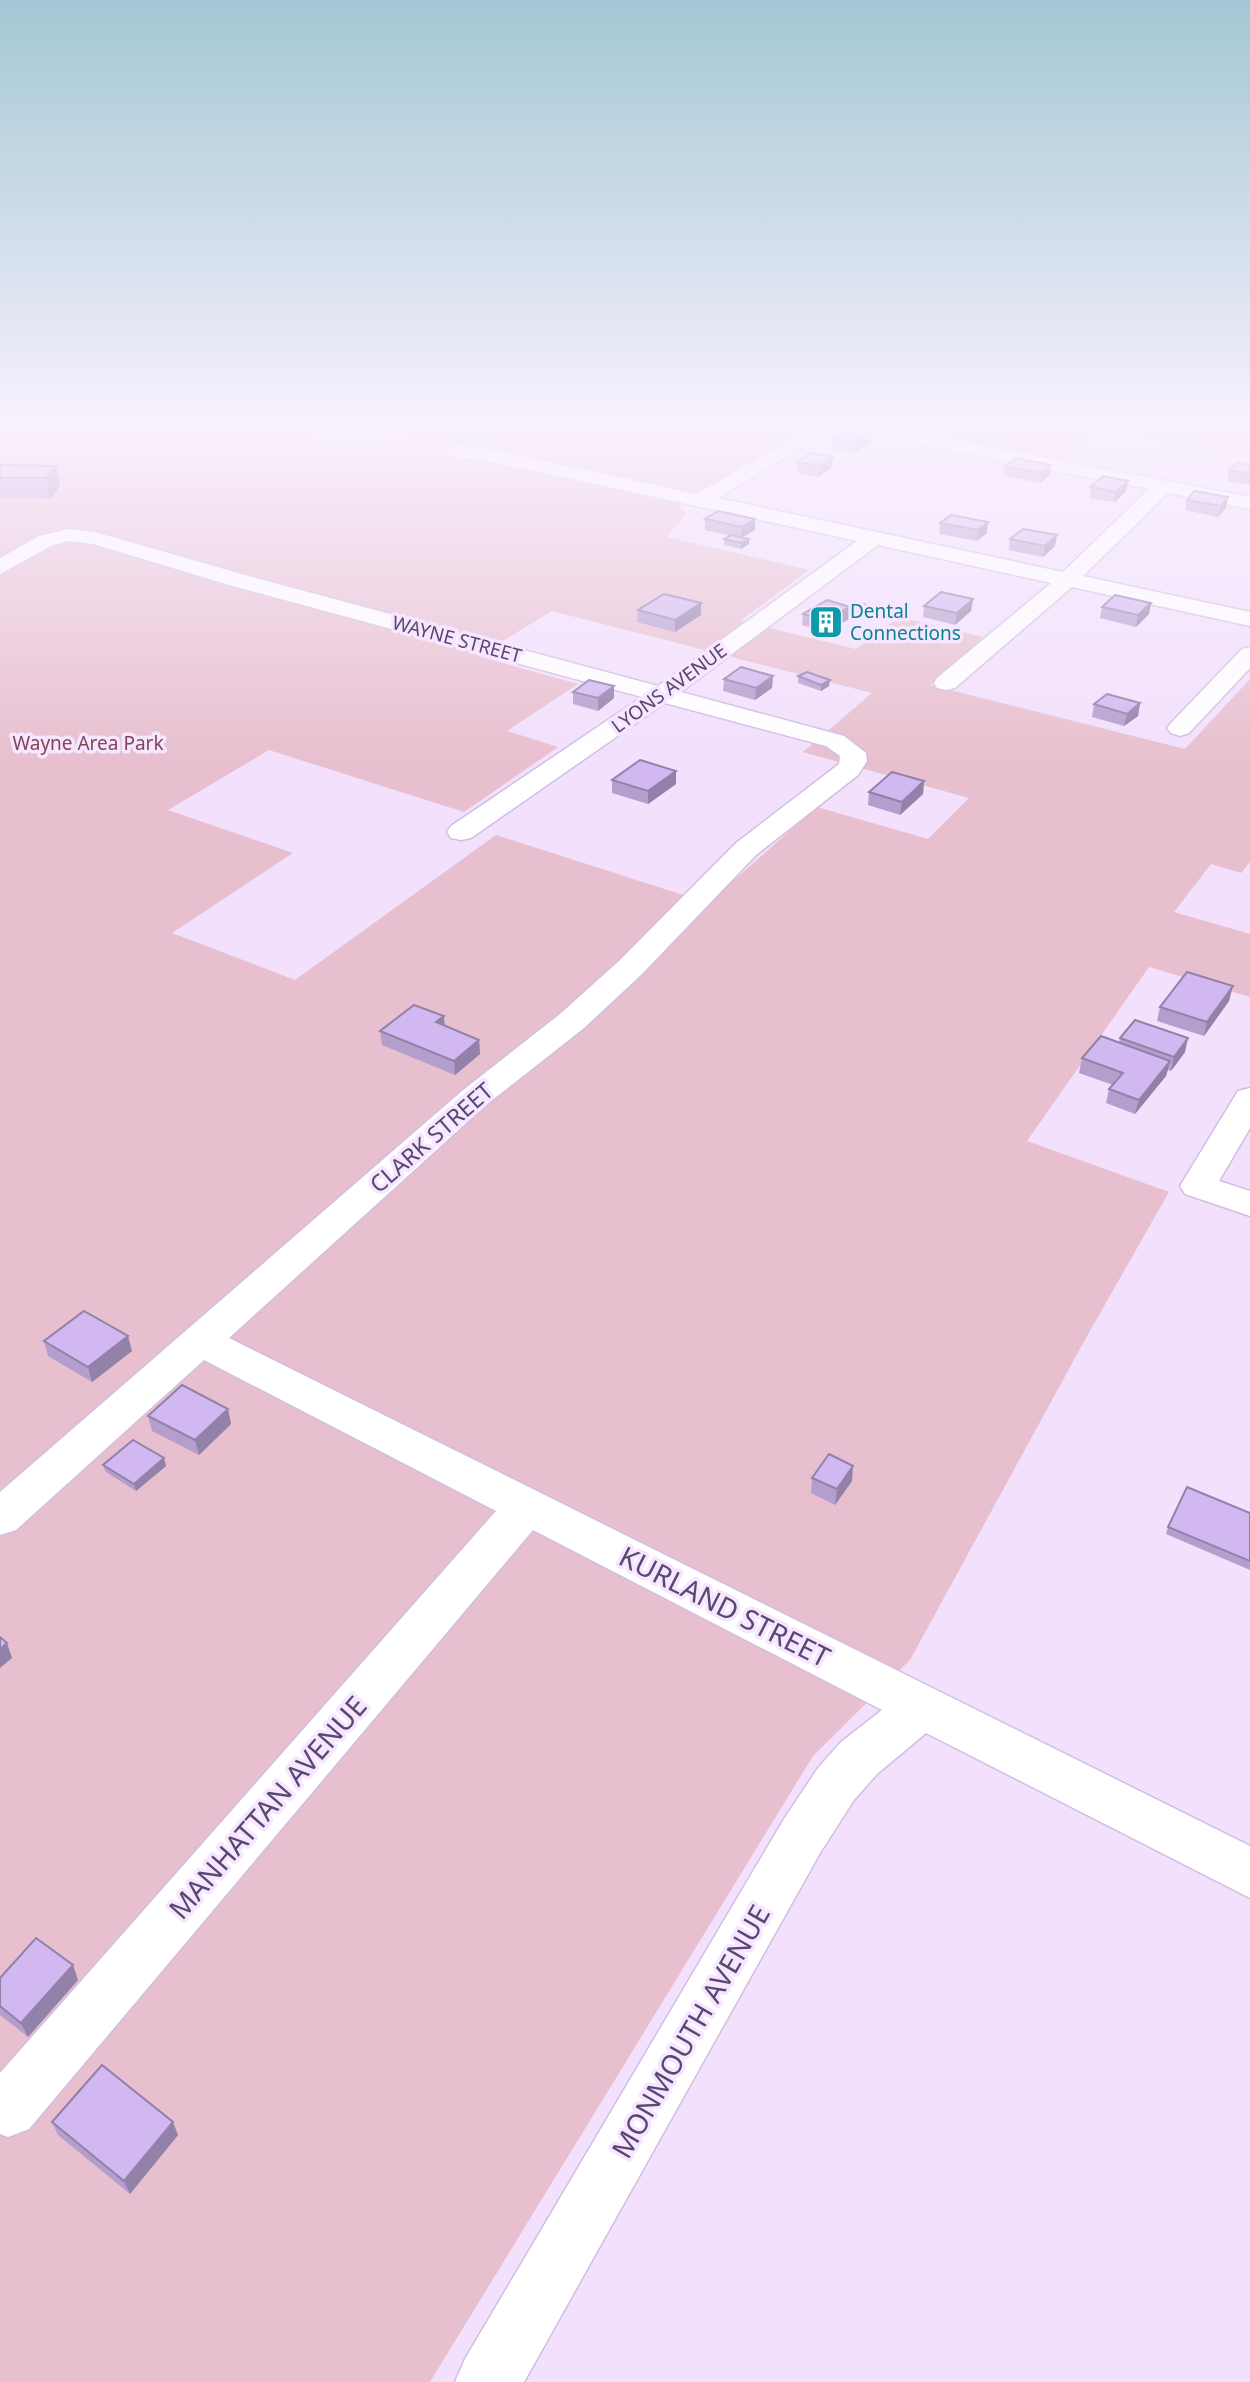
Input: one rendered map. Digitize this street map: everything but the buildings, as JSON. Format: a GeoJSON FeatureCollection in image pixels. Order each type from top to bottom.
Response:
{"type":"FeatureCollection","features":[{"type":"Feature","properties":{"kind":"street","name":"WAYNE STREET"},"geometry":{"type":"LineString","coordinates":[[0,567],[34,545],[48,540]]}},
{"type":"Feature","properties":{"kind":"street","name":"WAYNE STREET"},"geometry":{"type":"LineString","coordinates":[[102,540],[225,576],[835,741],[853,753]]}},
{"type":"Feature","properties":{"kind":"street","name":"LYONS AVENUE"},"geometry":{"type":"LineString","coordinates":[[461,832],[662,694],[871,540]]}},
{"type":"Feature","properties":{"kind":"street"},"geometry":{"type":"LineString","coordinates":[[884,540],[1250,619]]}},
{"type":"Feature","properties":{"kind":"street"},"geometry":{"type":"LineString","coordinates":[[946,683],[1067,580],[1108,540]]}},
{"type":"Feature","properties":{"kind":"street"},"geometry":{"type":"LineString","coordinates":[[1180,728],[1250,654]]}},
{"type":"Feature","properties":{"kind":"street","name":"CLARK STREET"},"geometry":{"type":"LineString","coordinates":[[0,1518],[474,1098],[572,1021],[630,968],[746,849],[849,769],[854,761],[853,753]]}},
{"type":"Feature","properties":{"kind":"street"},"geometry":{"type":"LineString","coordinates":[[1250,1098],[1198,1186],[1250,1204]]}},
{"type":"Feature","properties":{"kind":"street","name":"KURLAND STREET"},"geometry":{"type":"LineString","coordinates":[[200,1340],[1250,1873]]}},
{"type":"Feature","properties":{"kind":"street","name":"MANHATTAN AVENUE"},"geometry":{"type":"LineString","coordinates":[[8,2108],[527,1506]]}},
{"type":"Feature","properties":{"kind":"street","name":"MONMOUTH AVENUE"},"geometry":{"type":"LineString","coordinates":[[488,2382],[802,1836],[836,1784],[859,1758],[923,1706]]}},
{"type":"Feature","properties":{"kind":"green space","name":"Wayne Area Park"},"geometry":{"type":"Polygon","coordinates":[[[0,540],[681,540],[809,570],[740,621],[856,649],[899,617],[983,637],[930,685],[1185,749],[1250,679],[1250,862],[1241,873],[1211,864],[1174,912],[1250,934],[1250,997],[1149,967],[1027,1141],[1169,1192],[910,1660],[813,1756],[430,2382],[0,2382],[0,540]],[[552,611],[478,656],[578,684],[507,731],[558,747],[464,812],[269,750],[168,810],[293,853],[172,933],[295,980],[496,835],[708,903],[817,807],[928,839],[969,798],[803,752],[872,693],[552,611]]]}},
{"type":"Feature","properties":{"kind":"place","name":"Dental Connections"},"geometry":{"type":"Point","coordinates":[826,622]}}]}
